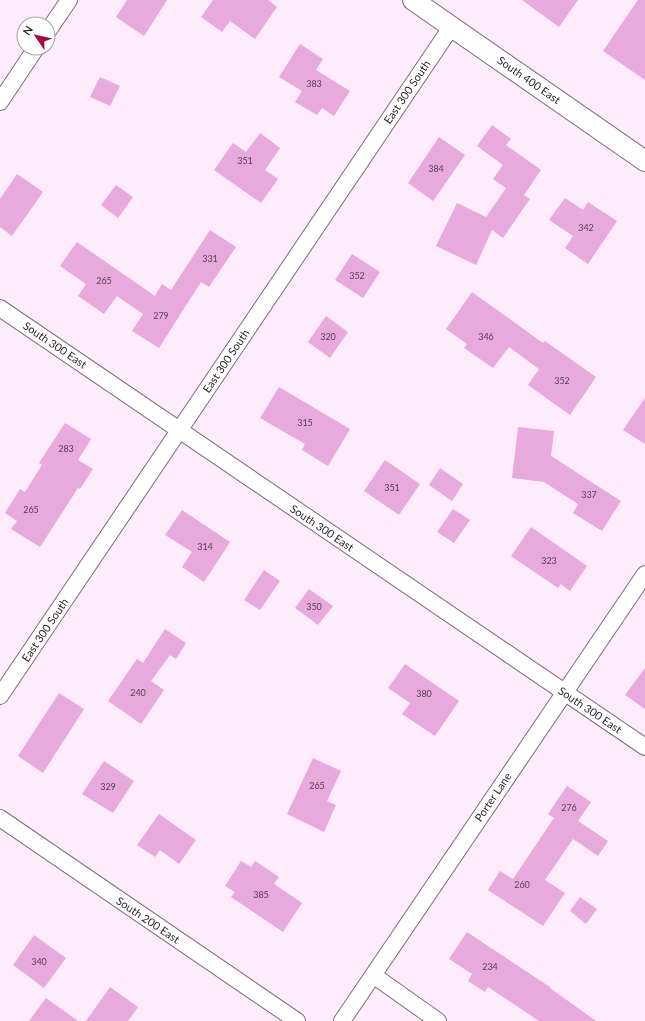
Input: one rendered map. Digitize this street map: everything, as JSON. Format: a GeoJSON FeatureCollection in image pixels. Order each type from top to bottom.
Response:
{"type":"FeatureCollection","features":[{"type":"Feature","properties":{"kind":"street"},"geometry":{"type":"LineString","coordinates":[[56,19],[69,0]]}},
{"type":"Feature","properties":{"kind":"street","name":"South 400 East"},"geometry":{"type":"LineString","coordinates":[[413,0],[645,161]]}},
{"type":"Feature","properties":{"kind":"street","name":"East 300 South"},"geometry":{"type":"LineString","coordinates":[[0,696],[452,26]]}},
{"type":"Feature","properties":{"kind":"street"},"geometry":{"type":"LineString","coordinates":[[0,102],[31,56]]}},
{"type":"Feature","properties":{"kind":"street","name":"South 300 East"},"geometry":{"type":"LineString","coordinates":[[0,308],[645,747]]}},
{"type":"Feature","properties":{"kind":"street","name":"Porter Lane"},"geometry":{"type":"LineString","coordinates":[[342,1021],[645,574]]}},
{"type":"Feature","properties":{"kind":"street","name":"South 200 East"},"geometry":{"type":"LineString","coordinates":[[0,818],[297,1021]]}},
{"type":"Feature","properties":{"kind":"street"},"geometry":{"type":"LineString","coordinates":[[373,975],[438,1021]]}},
{"type":"Feature","properties":{"kind":"building"},"geometry":{"type":"Polygon","coordinates":[[[127,0],[167,0],[144,36],[116,17],[127,0]]]}},
{"type":"Feature","properties":{"kind":"building"},"geometry":{"type":"Polygon","coordinates":[[[213,0],[268,0],[277,7],[255,39],[230,21],[222,32],[201,17],[213,0]]]}},
{"type":"Feature","properties":{"kind":"building"},"geometry":{"type":"Polygon","coordinates":[[[522,0],[578,0],[559,27],[522,0]]]}},
{"type":"Feature","properties":{"kind":"building"},"geometry":{"type":"Polygon","coordinates":[[[638,0],[645,0],[645,80],[603,51],[638,0]]]}},
{"type":"Feature","properties":{"kind":"building"},"geometry":{"type":"Polygon","coordinates":[[[300,44],[323,59],[316,70],[350,91],[334,116],[322,108],[317,115],[295,102],[302,91],[279,77],[300,44]]]}},
{"type":"Feature","properties":{"kind":"building"},"geometry":{"type":"Polygon","coordinates":[[[100,77],[120,86],[110,106],[90,97],[100,77]]]}},
{"type":"Feature","properties":{"kind":"building"},"geometry":{"type":"Polygon","coordinates":[[[492,125],[511,139],[506,145],[541,170],[524,195],[530,199],[503,238],[492,230],[476,265],[436,246],[457,203],[486,217],[506,188],[493,179],[503,165],[477,146],[492,125]]]}},
{"type":"Feature","properties":{"kind":"building"},"geometry":{"type":"Polygon","coordinates":[[[260,133],[280,148],[265,170],[278,179],[261,203],[214,170],[233,143],[246,152],[260,133]]]}},
{"type":"Feature","properties":{"kind":"building"},"geometry":{"type":"Polygon","coordinates":[[[439,137],[465,155],[433,201],[408,183],[439,137]]]}},
{"type":"Feature","properties":{"kind":"building"},"geometry":{"type":"Polygon","coordinates":[[[17,174],[43,192],[12,236],[0,227],[0,199],[17,174]]]}},
{"type":"Feature","properties":{"kind":"building"},"geometry":{"type":"Polygon","coordinates":[[[116,185],[133,197],[118,218],[101,205],[116,185]]]}},
{"type":"Feature","properties":{"kind":"building"},"geometry":{"type":"Polygon","coordinates":[[[565,198],[583,210],[588,202],[617,221],[588,264],[565,248],[573,236],[549,220],[565,198]]]}},
{"type":"Feature","properties":{"kind":"building"},"geometry":{"type":"Polygon","coordinates":[[[210,230],[236,247],[209,287],[201,282],[159,348],[132,331],[143,314],[117,296],[104,314],[78,296],[86,284],[60,266],[77,242],[155,296],[162,284],[171,290],[210,230]]]}},
{"type":"Feature","properties":{"kind":"building"},"geometry":{"type":"Polygon","coordinates":[[[352,254],[380,272],[363,298],[335,280],[352,254]]]}},
{"type":"Feature","properties":{"kind":"building"},"geometry":{"type":"Polygon","coordinates":[[[472,292],[543,343],[545,341],[596,377],[570,415],[528,385],[539,369],[509,347],[493,368],[464,348],[467,344],[446,329],[472,292]]]}},
{"type":"Feature","properties":{"kind":"building"},"geometry":{"type":"Polygon","coordinates":[[[326,316],[348,332],[330,358],[308,342],[326,316]]]}},
{"type":"Feature","properties":{"kind":"building"},"geometry":{"type":"Polygon","coordinates":[[[279,387],[350,429],[328,466],[302,450],[305,444],[260,418],[279,387]]]}},
{"type":"Feature","properties":{"kind":"building"},"geometry":{"type":"Polygon","coordinates":[[[645,398],[645,444],[623,430],[645,398]]]}},
{"type":"Feature","properties":{"kind":"building"},"geometry":{"type":"Polygon","coordinates":[[[65,423],[91,439],[78,460],[93,469],[80,489],[78,488],[40,547],[11,529],[17,521],[5,513],[20,489],[25,492],[42,465],[39,463],[65,423]]]}},
{"type":"Feature","properties":{"kind":"building"},"geometry":{"type":"Polygon","coordinates":[[[518,427],[554,431],[551,456],[621,501],[602,531],[573,513],[578,504],[544,482],[512,478],[518,427]]]}},
{"type":"Feature","properties":{"kind":"building"},"geometry":{"type":"Polygon","coordinates":[[[385,460],[420,484],[399,515],[364,491],[385,460]]]}},
{"type":"Feature","properties":{"kind":"building"},"geometry":{"type":"Polygon","coordinates":[[[440,468],[463,484],[452,501],[429,485],[440,468]]]}},
{"type":"Feature","properties":{"kind":"building"},"geometry":{"type":"Polygon","coordinates":[[[453,509],[470,520],[454,543],[437,532],[453,509]]]}},
{"type":"Feature","properties":{"kind":"building"},"geometry":{"type":"Polygon","coordinates":[[[182,510],[230,542],[204,582],[182,567],[192,552],[165,535],[182,510]]]}},
{"type":"Feature","properties":{"kind":"building"},"geometry":{"type":"Polygon","coordinates":[[[531,527],[587,566],[570,591],[561,584],[558,588],[511,556],[531,527]]]}},
{"type":"Feature","properties":{"kind":"building"},"geometry":{"type":"Polygon","coordinates":[[[264,570],[280,581],[260,610],[244,600],[264,570]]]}},
{"type":"Feature","properties":{"kind":"building"},"geometry":{"type":"Polygon","coordinates":[[[309,589],[333,606],[318,625],[295,608],[309,589]]]}},
{"type":"Feature","properties":{"kind":"building"},"geometry":{"type":"Polygon","coordinates":[[[165,629],[186,643],[176,659],[170,655],[151,681],[164,690],[141,724],[108,701],[137,659],[143,663],[165,629]]]}},
{"type":"Feature","properties":{"kind":"building"},"geometry":{"type":"Polygon","coordinates":[[[405,664],[459,701],[435,736],[402,714],[410,703],[388,688],[405,664]]]}},
{"type":"Feature","properties":{"kind":"building"},"geometry":{"type":"Polygon","coordinates":[[[645,668],[645,709],[625,695],[645,668]]]}},
{"type":"Feature","properties":{"kind":"building"},"geometry":{"type":"Polygon","coordinates":[[[59,693],[84,709],[43,773],[18,756],[59,693]]]}},
{"type":"Feature","properties":{"kind":"building"},"geometry":{"type":"Polygon","coordinates":[[[313,758],[341,771],[327,801],[336,805],[324,832],[287,814],[313,758]]]}},
{"type":"Feature","properties":{"kind":"building"},"geometry":{"type":"Polygon","coordinates":[[[104,761],[134,781],[113,813],[82,794],[104,761]]]}},
{"type":"Feature","properties":{"kind":"building"},"geometry":{"type":"Polygon","coordinates":[[[567,786],[591,802],[578,821],[608,841],[598,856],[573,839],[545,880],[565,893],[543,926],[488,890],[500,871],[513,879],[554,818],[548,814],[567,786]]]}},
{"type":"Feature","properties":{"kind":"building"},"geometry":{"type":"Polygon","coordinates":[[[159,814],[196,840],[179,864],[160,850],[155,857],[137,845],[159,814]]]}},
{"type":"Feature","properties":{"kind":"building"},"geometry":{"type":"Polygon","coordinates":[[[241,861],[251,867],[255,861],[279,877],[274,884],[302,903],[283,932],[231,897],[235,892],[225,886],[241,861]]]}},
{"type":"Feature","properties":{"kind":"building"},"geometry":{"type":"Polygon","coordinates":[[[580,897],[597,909],[586,924],[570,911],[580,897]]]}},
{"type":"Feature","properties":{"kind":"building"},"geometry":{"type":"Polygon","coordinates":[[[467,932],[550,987],[596,1021],[539,1021],[488,987],[485,992],[468,981],[472,974],[449,959],[467,932]]]}},
{"type":"Feature","properties":{"kind":"building"},"geometry":{"type":"Polygon","coordinates":[[[34,935],[66,958],[44,988],[13,965],[34,935]]]}},
{"type":"Feature","properties":{"kind":"building"},"geometry":{"type":"Polygon","coordinates":[[[110,987],[138,1007],[128,1021],[86,1021],[110,987]]]}},
{"type":"Feature","properties":{"kind":"building"},"geometry":{"type":"Polygon","coordinates":[[[46,998],[78,1021],[29,1021],[46,998]]]}}]}
